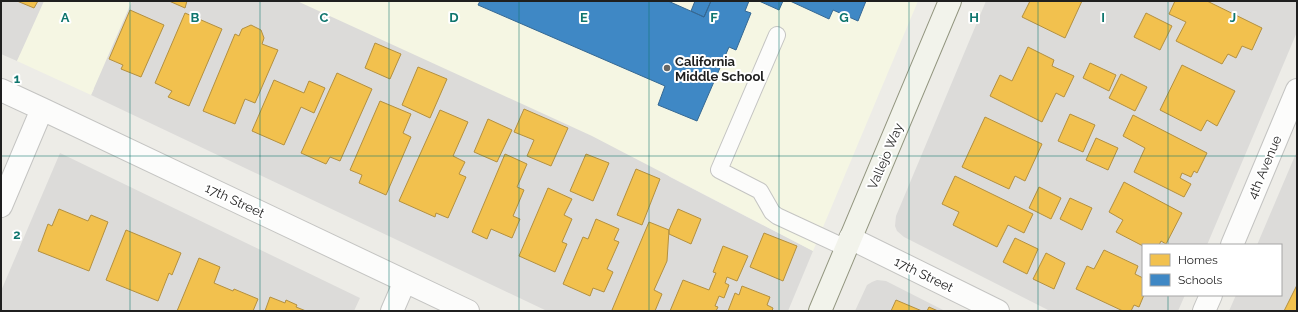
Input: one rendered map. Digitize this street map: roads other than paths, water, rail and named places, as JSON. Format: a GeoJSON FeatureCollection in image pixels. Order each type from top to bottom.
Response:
{"type":"FeatureCollection","features":[{"type":"Feature","properties":{"kind":"street","name":"Vallejo Way"},"geometry":{"type":"LineString","coordinates":[[820,311],[950,1]]}},
{"type":"Feature","properties":{"kind":"street","name":"17th Street"},"geometry":{"type":"LineString","coordinates":[[1,90],[468,311]]}},
{"type":"Feature","properties":{"kind":"street","name":"4th Avenue"},"geometry":{"type":"LineString","coordinates":[[1232,244],[1297,90]]}},
{"type":"Feature","properties":{"kind":"street"},"geometry":{"type":"LineString","coordinates":[[1,206],[42,109]]}},
{"type":"Feature","properties":{"kind":"street","name":"17th Street"},"geometry":{"type":"LineString","coordinates":[[848,243],[998,311]]}},
{"type":"Feature","properties":{"kind":"street"},"geometry":{"type":"LineString","coordinates":[[392,311],[405,281]]}},
{"type":"Feature","properties":{"kind":"street"},"geometry":{"type":"LineString","coordinates":[[1204,311],[1211,296]]}},
{"type":"Feature","properties":{"kind":"lane"},"geometry":{"type":"LineString","coordinates":[[777,35],[719,170],[760,191],[772,212],[777,216],[848,243]]}},
{"type":"Feature","properties":{"kind":"place","name":"California Middle School"},"geometry":{"type":"Point","coordinates":[667,68]}}]}
